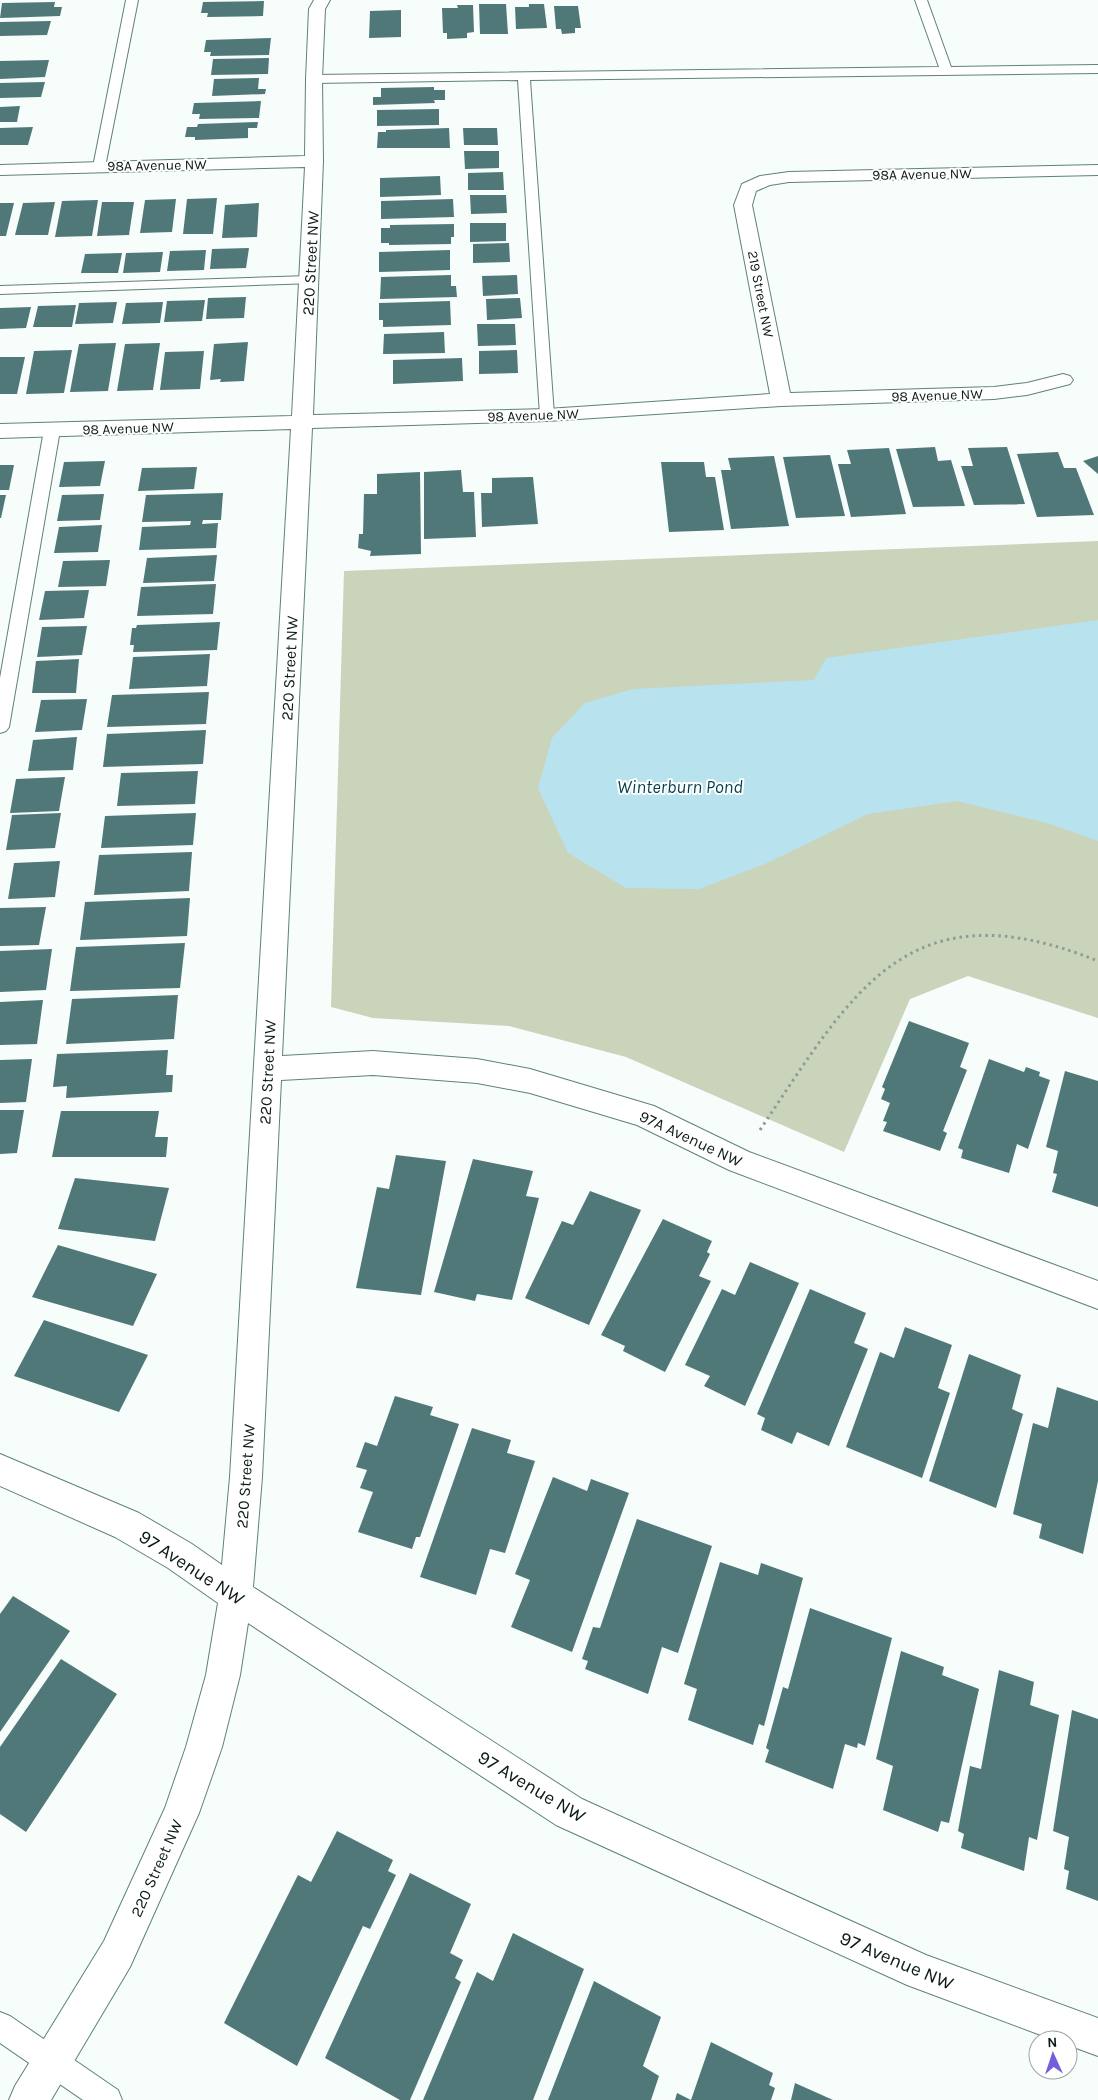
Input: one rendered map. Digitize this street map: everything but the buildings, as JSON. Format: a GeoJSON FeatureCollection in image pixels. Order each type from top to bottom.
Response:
{"type":"FeatureCollection","features":[{"type":"Feature","properties":{"kind":"street","name":"220 Street NW"},"geometry":{"type":"LineString","coordinates":[[29,2100],[117,1954],[181,1813],[204,1747],[223,1675],[236,1595],[247,1467],[302,423],[314,162],[314,79],[317,9],[322,0]]}},
{"type":"Feature","properties":{"kind":"street","name":"98A Avenue NW"},"geometry":{"type":"LineString","coordinates":[[0,170],[314,162]]}},
{"type":"Feature","properties":{"kind":"street","name":"98A Avenue NW"},"geometry":{"type":"LineString","coordinates":[[748,188],[766,180],[789,177],[1098,170]]}},
{"type":"Feature","properties":{"kind":"street","name":"219 Street NW"},"geometry":{"type":"LineString","coordinates":[[748,188],[743,205],[781,400]]}},
{"type":"Feature","properties":{"kind":"street","name":"98 Avenue NW"},"geometry":{"type":"LineString","coordinates":[[0,431],[547,415],[781,400],[994,393],[1027,389],[1063,380]]}},
{"type":"Feature","properties":{"kind":"street","name":"97A Avenue NW"},"geometry":{"type":"LineString","coordinates":[[267,1069],[373,1063],[468,1070],[530,1081],[644,1115],[739,1161],[1098,1295]]}},
{"type":"Feature","properties":{"kind":"street","name":"97 Avenue NW"},"geometry":{"type":"LineString","coordinates":[[0,1470],[127,1525],[180,1556],[236,1595],[569,1812],[920,1972],[1098,2037]]}},
{"type":"Feature","properties":{"kind":"lane"},"geometry":{"type":"LineString","coordinates":[[100,167],[132,0]]}},
{"type":"Feature","properties":{"kind":"lane"},"geometry":{"type":"LineString","coordinates":[[921,0],[947,72]]}},
{"type":"Feature","properties":{"kind":"lane"},"geometry":{"type":"LineString","coordinates":[[314,79],[1098,69]]}},
{"type":"Feature","properties":{"kind":"lane"},"geometry":{"type":"LineString","coordinates":[[524,76],[547,415]]}},
{"type":"Feature","properties":{"kind":"lane"},"geometry":{"type":"LineString","coordinates":[[0,290],[309,280]]}},
{"type":"Feature","properties":{"kind":"lane"},"geometry":{"type":"LineString","coordinates":[[0,727],[52,430]]}},
{"type":"Feature","properties":{"kind":"lane"},"geometry":{"type":"LineString","coordinates":[[0,2026],[108,2100]]}},
{"type":"Feature","properties":{"kind":"path"},"geometry":{"type":"LineString","coordinates":[[739,1161],[828,1032],[862,991],[895,962],[927,944],[980,934],[1023,936],[1069,948],[1098,961]]}},
{"type":"Feature","properties":{"kind":"green space"},"geometry":{"type":"Polygon","coordinates":[[[1098,541],[1098,1018],[968,976],[910,999],[844,1152],[626,1057],[509,1026],[373,1018],[331,1007],[344,571],[1098,541]]]}},
{"type":"Feature","properties":{"kind":"water","name":"Winterburn Pond"},"geometry":{"type":"Polygon","coordinates":[[[1098,620],[1098,841],[1047,823],[957,801],[868,814],[767,863],[699,889],[626,888],[568,853],[538,788],[552,738],[585,703],[633,689],[814,680],[826,658],[1098,620]]]}}]}
